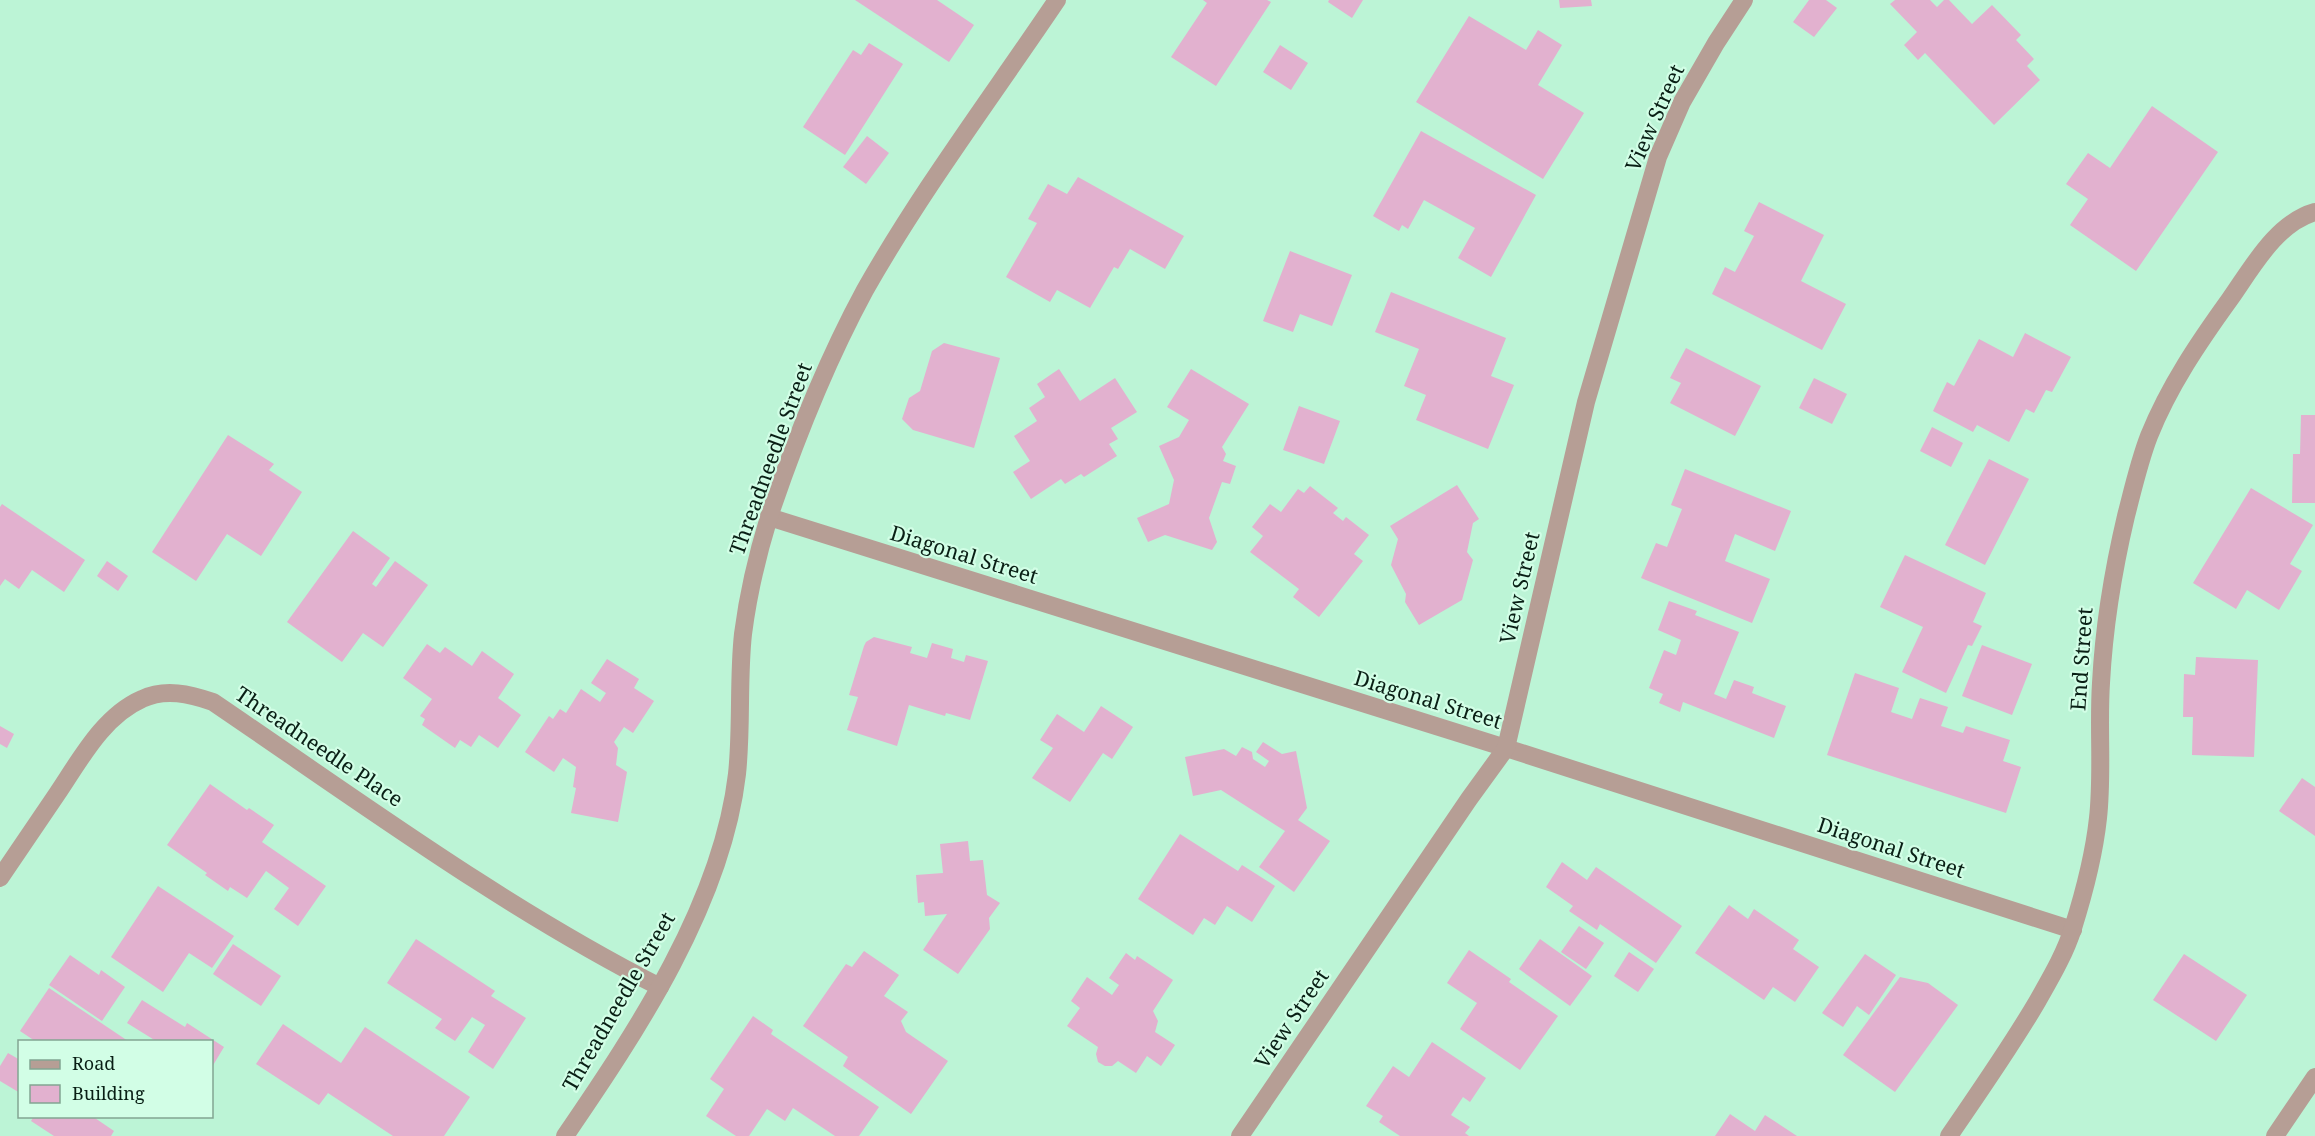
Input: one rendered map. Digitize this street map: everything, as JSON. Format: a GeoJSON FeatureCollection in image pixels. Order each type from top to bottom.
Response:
{"type":"FeatureCollection","features":[{"type":"Feature","properties":{"kind":"street","name":"Threadneedle Street"},"geometry":{"type":"LineString","coordinates":[[565,1136],[594,1094],[660,987],[692,925],[711,877],[728,823],[737,774],[743,636],[754,568],[769,517],[796,443],[826,371],[865,291],[915,210],[1057,0]]}},
{"type":"Feature","properties":{"kind":"street","name":"View Street"},"geometry":{"type":"LineString","coordinates":[[1239,1136],[1506,748],[1586,402],[1658,157],[1682,102],[1744,0]]}},
{"type":"Feature","properties":{"kind":"street","name":"End Street"},"geometry":{"type":"LineString","coordinates":[[1949,1136],[2022,1026],[2050,978],[2073,930],[2092,855],[2098,816],[2101,684],[2105,624],[2114,566],[2137,471],[2149,436],[2193,352],[2269,245],[2288,226],[2315,212]]}},
{"type":"Feature","properties":{"kind":"street","name":"Diagonal Street"},"geometry":{"type":"LineString","coordinates":[[769,517],[1506,748],[2073,930]]}},
{"type":"Feature","properties":{"kind":"street","name":"Threadneedle Place"},"geometry":{"type":"LineString","coordinates":[[0,878],[94,740],[116,716],[144,697],[176,693],[195,695],[213,702],[494,891],[606,959],[660,987]]}},
{"type":"Feature","properties":{"kind":"street"},"geometry":{"type":"LineString","coordinates":[[2275,1136],[2315,1077]]}},
{"type":"Feature","properties":{"kind":"building"},"geometry":{"type":"Polygon","coordinates":[[[855,0],[937,0],[974,25],[949,62],[855,0]]]}},
{"type":"Feature","properties":{"kind":"building"},"geometry":{"type":"Polygon","coordinates":[[[1203,0],[1267,0],[1271,2],[1216,86],[1171,57],[1207,3],[1203,0]]]}},
{"type":"Feature","properties":{"kind":"building"},"geometry":{"type":"Polygon","coordinates":[[[1329,0],[1363,0],[1352,18],[1328,2],[1329,0]]]}},
{"type":"Feature","properties":{"kind":"building"},"geometry":{"type":"Polygon","coordinates":[[[1559,0],[1591,0],[1592,6],[1560,8],[1559,0]]]}},
{"type":"Feature","properties":{"kind":"building"},"geometry":{"type":"Polygon","coordinates":[[[1809,0],[1826,0],[1837,8],[1814,37],[1793,22],[1809,0]]]}},
{"type":"Feature","properties":{"kind":"building"},"geometry":{"type":"Polygon","coordinates":[[[1895,0],[1930,0],[1937,7],[1944,0],[1949,0],[1972,24],[1992,5],[2021,35],[2016,40],[2034,59],[2027,66],[2040,80],[1994,125],[1925,53],[1918,60],[1904,45],[1917,32],[1890,4],[1895,0]]]}},
{"type":"Feature","properties":{"kind":"building"},"geometry":{"type":"Polygon","coordinates":[[[1469,16],[1526,50],[1538,30],[1562,45],[1538,85],[1584,113],[1543,179],[1416,102],[1469,16]]]}},
{"type":"Feature","properties":{"kind":"building"},"geometry":{"type":"Polygon","coordinates":[[[869,43],[903,64],[845,155],[803,127],[853,50],[861,55],[869,43]]]}},
{"type":"Feature","properties":{"kind":"building"},"geometry":{"type":"Polygon","coordinates":[[[1280,45],[1308,63],[1291,90],[1263,72],[1280,45]]]}},
{"type":"Feature","properties":{"kind":"building"},"geometry":{"type":"Polygon","coordinates":[[[2152,106],[2218,152],[2136,271],[2070,225],[2088,199],[2066,184],[2088,153],[2110,168],[2152,106]]]}},
{"type":"Feature","properties":{"kind":"building"},"geometry":{"type":"Polygon","coordinates":[[[1421,131],[1536,195],[1491,277],[1458,258],[1475,228],[1424,200],[1408,229],[1402,225],[1399,231],[1373,216],[1421,131]]]}},
{"type":"Feature","properties":{"kind":"building"},"geometry":{"type":"Polygon","coordinates":[[[867,136],[889,153],[866,184],[843,167],[867,136]]]}},
{"type":"Feature","properties":{"kind":"building"},"geometry":{"type":"Polygon","coordinates":[[[1078,177],[1184,236],[1165,269],[1130,249],[1118,269],[1114,267],[1090,308],[1057,290],[1050,302],[1006,277],[1037,223],[1028,219],[1048,184],[1067,194],[1078,177]]]}},
{"type":"Feature","properties":{"kind":"building"},"geometry":{"type":"Polygon","coordinates":[[[1759,202],[1824,235],[1801,281],[1846,304],[1822,350],[1712,294],[1725,267],[1735,272],[1754,236],[1744,231],[1759,202]]]}},
{"type":"Feature","properties":{"kind":"building"},"geometry":{"type":"Polygon","coordinates":[[[1290,251],[1352,275],[1332,326],[1300,314],[1293,332],[1263,321],[1290,251]]]}},
{"type":"Feature","properties":{"kind":"building"},"geometry":{"type":"Polygon","coordinates":[[[1391,292],[1506,338],[1491,376],[1514,385],[1488,449],[1416,420],[1426,395],[1404,386],[1419,349],[1375,332],[1391,292]]]}},
{"type":"Feature","properties":{"kind":"building"},"geometry":{"type":"Polygon","coordinates":[[[2025,333],[2071,357],[2052,392],[2046,390],[2034,413],[2026,409],[2009,442],[1977,425],[1973,432],[1933,411],[1947,382],[1954,386],[1979,339],[2013,357],[2025,333]]]}},
{"type":"Feature","properties":{"kind":"building"},"geometry":{"type":"Polygon","coordinates":[[[944,343],[1000,358],[974,448],[913,430],[902,419],[909,398],[920,391],[932,351],[944,343]]]}},
{"type":"Feature","properties":{"kind":"building"},"geometry":{"type":"Polygon","coordinates":[[[1686,348],[1761,386],[1735,436],[1670,403],[1681,383],[1670,378],[1686,348]]]}},
{"type":"Feature","properties":{"kind":"building"},"geometry":{"type":"Polygon","coordinates":[[[1059,369],[1080,401],[1115,378],[1137,412],[1111,428],[1118,439],[1109,444],[1117,456],[1084,477],[1081,474],[1065,484],[1061,479],[1031,499],[1013,472],[1030,461],[1014,436],[1037,421],[1029,408],[1045,397],[1037,384],[1059,369]]]}},
{"type":"Feature","properties":{"kind":"building"},"geometry":{"type":"Polygon","coordinates":[[[1191,369],[1249,404],[1222,447],[1226,454],[1223,461],[1236,466],[1230,484],[1222,482],[1209,518],[1217,542],[1212,550],[1165,535],[1148,542],[1137,518],[1169,504],[1174,480],[1159,446],[1179,437],[1189,420],[1167,407],[1191,369]]]}},
{"type":"Feature","properties":{"kind":"building"},"geometry":{"type":"Polygon","coordinates":[[[1814,378],[1847,394],[1832,424],[1799,408],[1814,378]]]}},
{"type":"Feature","properties":{"kind":"building"},"geometry":{"type":"Polygon","coordinates":[[[1299,406],[1340,421],[1324,464],[1283,450],[1299,406]]]}},
{"type":"Feature","properties":{"kind":"building"},"geometry":{"type":"Polygon","coordinates":[[[2301,415],[2315,415],[2315,503],[2292,503],[2293,454],[2300,454],[2301,415]]]}},
{"type":"Feature","properties":{"kind":"building"},"geometry":{"type":"Polygon","coordinates":[[[1932,427],[1963,443],[1951,467],[1920,451],[1932,427]]]}},
{"type":"Feature","properties":{"kind":"building"},"geometry":{"type":"Polygon","coordinates":[[[228,435],[274,464],[269,470],[302,492],[261,556],[227,534],[196,581],[152,552],[228,435]]]}},
{"type":"Feature","properties":{"kind":"building"},"geometry":{"type":"Polygon","coordinates":[[[1989,459],[2029,479],[1985,565],[1945,545],[1989,459]]]}},
{"type":"Feature","properties":{"kind":"building"},"geometry":{"type":"Polygon","coordinates":[[[1685,469],[1791,511],[1775,551],[1735,534],[1725,561],[1770,579],[1752,623],[1641,578],[1656,543],[1667,547],[1682,509],[1671,505],[1685,469]]]}},
{"type":"Feature","properties":{"kind":"building"},"geometry":{"type":"Polygon","coordinates":[[[1457,485],[1479,519],[1473,523],[1467,552],[1473,560],[1462,600],[1419,625],[1405,602],[1406,594],[1391,565],[1398,539],[1390,526],[1457,485]]]}},
{"type":"Feature","properties":{"kind":"building"},"geometry":{"type":"Polygon","coordinates":[[[1310,486],[1338,508],[1333,513],[1343,521],[1346,517],[1369,535],[1354,554],[1363,561],[1319,617],[1293,597],[1299,589],[1250,552],[1263,536],[1252,527],[1270,504],[1281,512],[1298,489],[1304,493],[1310,486]]]}},
{"type":"Feature","properties":{"kind":"building"},"geometry":{"type":"Polygon","coordinates":[[[2251,488],[2313,525],[2290,564],[2302,571],[2279,610],[2247,590],[2236,609],[2193,583],[2251,488]]]}},
{"type":"Feature","properties":{"kind":"building"},"geometry":{"type":"Polygon","coordinates":[[[2,504],[85,560],[64,592],[32,570],[19,589],[5,579],[0,586],[0,507],[2,504]]]}},
{"type":"Feature","properties":{"kind":"building"},"geometry":{"type":"Polygon","coordinates":[[[353,531],[390,558],[372,584],[376,587],[395,561],[428,585],[383,647],[363,633],[342,662],[287,622],[353,531]]]}},
{"type":"Feature","properties":{"kind":"building"},"geometry":{"type":"Polygon","coordinates":[[[1905,555],[1986,593],[1973,622],[1982,626],[1972,646],[1968,645],[1946,693],[1902,672],[1923,627],[1880,607],[1905,555]]]}},
{"type":"Feature","properties":{"kind":"building"},"geometry":{"type":"Polygon","coordinates":[[[107,561],[128,576],[118,591],[97,576],[107,561]]]}},
{"type":"Feature","properties":{"kind":"building"},"geometry":{"type":"Polygon","coordinates":[[[1669,601],[1697,611],[1695,615],[1739,632],[1714,694],[1726,699],[1734,680],[1754,687],[1752,693],[1786,706],[1774,738],[1683,702],[1680,712],[1659,703],[1663,694],[1649,688],[1664,650],[1676,655],[1681,640],[1658,630],[1669,601]]]}},
{"type":"Feature","properties":{"kind":"building"},"geometry":{"type":"Polygon","coordinates":[[[874,637],[912,647],[910,653],[927,658],[932,643],[953,649],[951,658],[964,662],[966,655],[988,661],[970,720],[946,713],[945,716],[909,705],[897,746],[847,730],[858,697],[849,695],[864,646],[874,637]]]}},
{"type":"Feature","properties":{"kind":"building"},"geometry":{"type":"Polygon","coordinates":[[[427,644],[440,653],[445,647],[472,666],[482,651],[514,674],[498,698],[521,715],[498,748],[479,735],[471,747],[460,740],[455,748],[422,725],[425,719],[420,716],[432,699],[403,678],[427,644]]]}},
{"type":"Feature","properties":{"kind":"building"},"geometry":{"type":"Polygon","coordinates":[[[1982,645],[2032,664],[2012,715],[1962,696],[1982,645]]]}},
{"type":"Feature","properties":{"kind":"building"},"geometry":{"type":"Polygon","coordinates":[[[2196,657],[2258,660],[2254,757],[2192,755],[2193,717],[2183,717],[2184,674],[2195,675],[2196,657]]]}},
{"type":"Feature","properties":{"kind":"building"},"geometry":{"type":"Polygon","coordinates":[[[607,659],[639,679],[634,688],[654,701],[633,733],[624,727],[614,742],[618,748],[616,765],[627,772],[618,822],[571,813],[576,788],[573,787],[576,767],[563,758],[554,772],[525,752],[549,716],[553,719],[560,709],[566,713],[581,689],[600,702],[606,693],[591,683],[607,659]]]}},
{"type":"Feature","properties":{"kind":"building"},"geometry":{"type":"Polygon","coordinates":[[[1855,673],[1899,688],[1891,712],[1912,719],[1920,698],[1948,707],[1941,726],[1963,733],[1966,726],[2010,740],[2003,761],[2021,767],[2006,813],[1827,755],[1855,673]]]}},
{"type":"Feature","properties":{"kind":"building"},"geometry":{"type":"Polygon","coordinates":[[[1101,706],[1133,727],[1112,759],[1103,753],[1070,802],[1032,778],[1053,748],[1040,740],[1057,714],[1084,732],[1101,706]]]}},
{"type":"Feature","properties":{"kind":"building"},"geometry":{"type":"Polygon","coordinates":[[[0,726],[14,734],[7,748],[0,744],[0,726]]]}},
{"type":"Feature","properties":{"kind":"building"},"geometry":{"type":"Polygon","coordinates":[[[1263,742],[1282,754],[1296,751],[1307,808],[1298,820],[1330,841],[1294,892],[1259,867],[1285,831],[1221,790],[1193,796],[1185,757],[1224,749],[1236,756],[1242,747],[1252,752],[1253,759],[1265,767],[1269,761],[1256,752],[1263,742]]]}},
{"type":"Feature","properties":{"kind":"building"},"geometry":{"type":"Polygon","coordinates":[[[2302,778],[2315,787],[2315,836],[2279,811],[2302,778]]]}},
{"type":"Feature","properties":{"kind":"building"},"geometry":{"type":"Polygon","coordinates":[[[210,784],[247,810],[249,808],[274,825],[262,842],[326,886],[298,926],[274,909],[289,888],[266,871],[247,898],[230,887],[228,891],[167,845],[210,784]]]}},
{"type":"Feature","properties":{"kind":"building"},"geometry":{"type":"Polygon","coordinates":[[[1180,834],[1238,871],[1242,865],[1275,886],[1252,922],[1227,906],[1215,925],[1204,918],[1193,935],[1138,899],[1180,834]]]}},
{"type":"Feature","properties":{"kind":"building"},"geometry":{"type":"Polygon","coordinates":[[[968,841],[970,861],[983,860],[987,895],[1000,903],[989,918],[990,929],[958,974],[923,950],[947,914],[925,916],[924,902],[918,903],[916,875],[943,873],[940,844],[968,841]]]}},
{"type":"Feature","properties":{"kind":"building"},"geometry":{"type":"Polygon","coordinates":[[[1562,862],[1587,880],[1596,867],[1682,926],[1656,963],[1600,924],[1597,930],[1569,911],[1573,906],[1546,887],[1562,862]]]}},
{"type":"Feature","properties":{"kind":"building"},"geometry":{"type":"Polygon","coordinates":[[[158,886],[234,936],[212,968],[189,953],[163,992],[111,957],[158,886]]]}},
{"type":"Feature","properties":{"kind":"building"},"geometry":{"type":"Polygon","coordinates":[[[1729,905],[1748,919],[1754,909],[1799,940],[1793,949],[1819,967],[1795,1002],[1773,987],[1764,1000],[1695,953],[1729,905]]]}},
{"type":"Feature","properties":{"kind":"building"},"geometry":{"type":"Polygon","coordinates":[[[1579,926],[1604,943],[1586,969],[1561,952],[1579,926]]]}},
{"type":"Feature","properties":{"kind":"building"},"geometry":{"type":"Polygon","coordinates":[[[416,939],[495,991],[491,996],[526,1018],[493,1069],[468,1052],[485,1025],[472,1017],[455,1041],[435,1028],[442,1019],[387,983],[416,939]]]}},
{"type":"Feature","properties":{"kind":"building"},"geometry":{"type":"Polygon","coordinates":[[[1540,939],[1592,976],[1570,1006],[1519,969],[1540,939]]]}},
{"type":"Feature","properties":{"kind":"building"},"geometry":{"type":"Polygon","coordinates":[[[233,944],[281,976],[261,1006],[213,974],[233,944]]]}},
{"type":"Feature","properties":{"kind":"building"},"geometry":{"type":"Polygon","coordinates":[[[1469,950],[1511,979],[1509,982],[1558,1016],[1520,1070],[1460,1029],[1477,1003],[1447,983],[1469,950]]]}},
{"type":"Feature","properties":{"kind":"building"},"geometry":{"type":"Polygon","coordinates":[[[864,951],[899,975],[884,996],[908,1012],[901,1021],[906,1032],[948,1061],[911,1114],[843,1066],[848,1057],[803,1026],[846,964],[852,967],[864,951]]]}},
{"type":"Feature","properties":{"kind":"building"},"geometry":{"type":"Polygon","coordinates":[[[1629,952],[1654,969],[1638,992],[1614,976],[1629,952]]]}},
{"type":"Feature","properties":{"kind":"building"},"geometry":{"type":"Polygon","coordinates":[[[1126,953],[1135,960],[1137,956],[1173,980],[1153,1011],[1158,1021],[1155,1032],[1175,1045],[1161,1066],[1147,1056],[1136,1073],[1118,1061],[1112,1066],[1105,1066],[1098,1062],[1096,1054],[1098,1047],[1067,1026],[1080,1008],[1071,1001],[1087,977],[1112,995],[1119,985],[1109,978],[1126,953]]]}},
{"type":"Feature","properties":{"kind":"building"},"geometry":{"type":"Polygon","coordinates":[[[1865,954],[1896,975],[1869,1015],[1857,1006],[1843,1027],[1822,1013],[1865,954]]]}},
{"type":"Feature","properties":{"kind":"building"},"geometry":{"type":"Polygon","coordinates":[[[2184,954],[2247,995],[2216,1041],[2153,1000],[2184,954]]]}},
{"type":"Feature","properties":{"kind":"building"},"geometry":{"type":"Polygon","coordinates":[[[70,955],[99,975],[101,970],[125,987],[102,1021],[49,985],[70,955]]]}},
{"type":"Feature","properties":{"kind":"building"},"geometry":{"type":"Polygon","coordinates":[[[1900,977],[1928,983],[1958,1005],[1895,1092],[1843,1055],[1900,977]]]}},
{"type":"Feature","properties":{"kind":"building"},"geometry":{"type":"Polygon","coordinates":[[[49,988],[127,1040],[34,1040],[20,1031],[49,988]]]}},
{"type":"Feature","properties":{"kind":"building"},"geometry":{"type":"Polygon","coordinates":[[[142,1000],[185,1027],[187,1023],[224,1047],[213,1065],[213,1040],[154,1040],[127,1023],[142,1000]]]}},
{"type":"Feature","properties":{"kind":"building"},"geometry":{"type":"Polygon","coordinates":[[[753,1016],[773,1030],[771,1034],[879,1107],[859,1136],[835,1136],[793,1108],[785,1121],[767,1109],[749,1136],[736,1136],[706,1116],[724,1089],[710,1079],[753,1016]]]}},
{"type":"Feature","properties":{"kind":"building"},"geometry":{"type":"Polygon","coordinates":[[[283,1024],[341,1063],[365,1027],[470,1097],[444,1136],[393,1136],[328,1093],[319,1105],[256,1064],[283,1024]]]}},
{"type":"Feature","properties":{"kind":"building"},"geometry":{"type":"Polygon","coordinates":[[[1432,1042],[1486,1078],[1470,1102],[1463,1097],[1451,1115],[1470,1127],[1465,1133],[1469,1136],[1400,1136],[1379,1122],[1383,1116],[1366,1106],[1393,1066],[1409,1077],[1432,1042]]]}},
{"type":"Feature","properties":{"kind":"building"},"geometry":{"type":"Polygon","coordinates":[[[8,1053],[18,1059],[18,1092],[0,1081],[0,1066],[8,1053]]]}},
{"type":"Feature","properties":{"kind":"building"},"geometry":{"type":"Polygon","coordinates":[[[1730,1114],[1755,1131],[1765,1115],[1797,1136],[1715,1136],[1730,1114]]]}},
{"type":"Feature","properties":{"kind":"building"},"geometry":{"type":"Polygon","coordinates":[[[33,1118],[95,1118],[114,1131],[111,1136],[54,1136],[31,1121],[33,1118]]]}}]}
